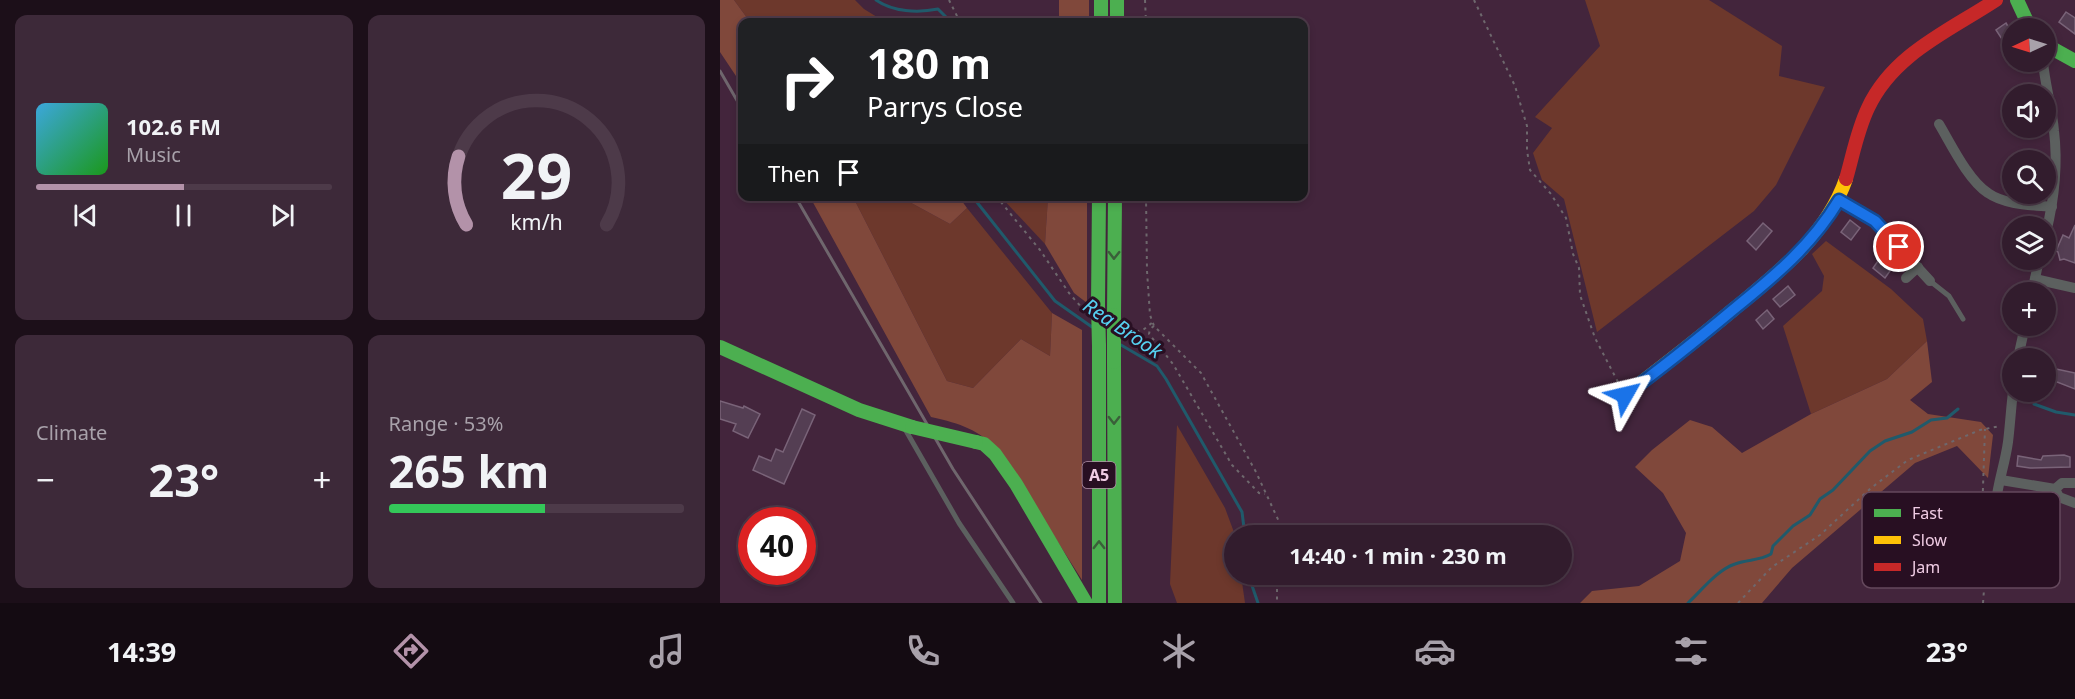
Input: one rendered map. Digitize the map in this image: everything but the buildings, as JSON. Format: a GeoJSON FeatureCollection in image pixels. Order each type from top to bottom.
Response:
{"type":"FeatureCollection","features":[{"type":"Feature","properties":{"kind":"main road"},"geometry":{"type":"LineString","coordinates":[[1101,0],[1101,18]]}},
{"type":"Feature","properties":{"kind":"main road"},"geometry":{"type":"LineString","coordinates":[[1117,0],[1117,18]]}},
{"type":"Feature","properties":{"kind":"main road"},"geometry":{"type":"LineString","coordinates":[[1625,395],[1676,357],[1796,257],[1826,221],[1839,200],[1861,127],[1875,93],[1886,78],[1909,57],[1996,0]]}},
{"type":"Feature","properties":{"kind":"main road"},"geometry":{"type":"LineString","coordinates":[[2017,0],[2025,18]]}},
{"type":"Feature","properties":{"kind":"main road"},"geometry":{"type":"LineString","coordinates":[[2056,52],[2075,61]]}},
{"type":"Feature","properties":{"kind":"main road","name":"A5"},"geometry":{"type":"LineString","coordinates":[[1099,201],[1100,603]]}},
{"type":"Feature","properties":{"kind":"main road","name":"A5"},"geometry":{"type":"LineString","coordinates":[[1115,201],[1115,603]]}},
{"type":"Feature","properties":{"kind":"main road"},"geometry":{"type":"LineString","coordinates":[[720,347],[859,410],[907,426],[984,444],[995,454],[1016,484],[1086,603]]}},
{"type":"Feature","properties":{"kind":"street"},"geometry":{"type":"LineString","coordinates":[[2045,72],[2054,131],[2050,216]]}},
{"type":"Feature","properties":{"kind":"street"},"geometry":{"type":"LineString","coordinates":[[1939,124],[1970,174],[1988,194],[2021,204],[2052,207]]}},
{"type":"Feature","properties":{"kind":"street"},"geometry":{"type":"LineString","coordinates":[[1839,200],[1875,221],[1930,281]]}},
{"type":"Feature","properties":{"kind":"street"},"geometry":{"type":"LineString","coordinates":[[1906,278],[1918,267]]}},
{"type":"Feature","properties":{"kind":"street"},"geometry":{"type":"LineString","coordinates":[[2034,282],[2037,270]]}},
{"type":"Feature","properties":{"kind":"street"},"geometry":{"type":"LineString","coordinates":[[2035,279],[2075,288]]}},
{"type":"Feature","properties":{"kind":"street"},"geometry":{"type":"LineString","coordinates":[[1998,492],[2012,402]]}},
{"type":"Feature","properties":{"kind":"street"},"geometry":{"type":"LineString","coordinates":[[2001,480],[2055,489]]}},
{"type":"Feature","properties":{"kind":"street"},"geometry":{"type":"LineString","coordinates":[[2055,489],[2062,483],[2075,483]]}},
{"type":"Feature","properties":{"kind":"street"},"geometry":{"type":"LineString","coordinates":[[2060,497],[2075,503]]}},
{"type":"Feature","properties":{"kind":"lane"},"geometry":{"type":"LineString","coordinates":[[1930,281],[1949,296],[1963,318]]}},
{"type":"Feature","properties":{"kind":"lane"},"geometry":{"type":"LineString","coordinates":[[907,426],[959,523],[1013,603]]}},
{"type":"Feature","properties":{"kind":"path"},"geometry":{"type":"LineString","coordinates":[[949,0],[958,18]]}},
{"type":"Feature","properties":{"kind":"path"},"geometry":{"type":"LineString","coordinates":[[1145,0],[1146,18]]}},
{"type":"Feature","properties":{"kind":"path"},"geometry":{"type":"LineString","coordinates":[[1474,0],[1515,86],[1527,126],[1530,170],[1551,194],[1566,218],[1573,254],[1579,268],[1580,295],[1595,338],[1625,395]]}},
{"type":"Feature","properties":{"kind":"path"},"geometry":{"type":"LineString","coordinates":[[1000,201],[1040,250]]}},
{"type":"Feature","properties":{"kind":"path"},"geometry":{"type":"LineString","coordinates":[[1146,201],[1150,315],[1154,324],[1201,373],[1281,525]]}},
{"type":"Feature","properties":{"kind":"path"},"geometry":{"type":"LineString","coordinates":[[1154,324],[1143,330],[1149,333],[1173,364],[1232,465],[1258,493],[1266,495]]}},
{"type":"Feature","properties":{"kind":"path"},"geometry":{"type":"LineString","coordinates":[[1149,333],[1154,324]]}},
{"type":"Feature","properties":{"kind":"path"},"geometry":{"type":"LineString","coordinates":[[1867,492],[1908,460],[1984,429],[2010,422]]}},
{"type":"Feature","properties":{"kind":"path"},"geometry":{"type":"LineString","coordinates":[[1983,492],[1984,429]]}},
{"type":"Feature","properties":{"kind":"path"},"geometry":{"type":"LineString","coordinates":[[1738,603],[1772,567],[1820,535],[1862,496]]}},
{"type":"Feature","properties":{"kind":"path"},"geometry":{"type":"LineString","coordinates":[[1276,585],[1277,603]]}},
{"type":"Feature","properties":{"kind":"path"},"geometry":{"type":"LineString","coordinates":[[1983,603],[1984,588]]}},
{"type":"Feature","properties":{"kind":"shaded area"},"geometry":{"type":"Polygon","coordinates":[[[720,0],[734,0],[747,18],[738,18],[738,79],[720,52],[720,0]]]}},
{"type":"Feature","properties":{"kind":"shaded area"},"geometry":{"type":"Polygon","coordinates":[[[734,0],[855,0],[879,18],[747,18],[734,0]]]}},
{"type":"Feature","properties":{"kind":"shaded area"},"geometry":{"type":"Polygon","coordinates":[[[1059,0],[1089,0],[1089,18],[1059,18],[1059,0]]]}},
{"type":"Feature","properties":{"kind":"shaded area"},"geometry":{"type":"Polygon","coordinates":[[[1585,0],[1709,0],[1782,46],[1779,76],[1825,87],[1776,185],[1754,211],[1597,332],[1564,199],[1542,180],[1533,153],[1552,128],[1535,117],[1600,46],[1585,0]]]}},
{"type":"Feature","properties":{"kind":"shaded area"},"geometry":{"type":"Polygon","coordinates":[[[812,201],[855,201],[947,381],[973,388],[1021,339],[1050,356],[1052,313],[1082,330],[1082,580],[1000,451],[984,437],[968,428],[931,417],[812,201]]]}},
{"type":"Feature","properties":{"kind":"shaded area"},"geometry":{"type":"Polygon","coordinates":[[[855,201],[908,201],[950,224],[967,208],[1052,313],[1050,356],[1021,339],[973,388],[947,381],[855,201]]]}},
{"type":"Feature","properties":{"kind":"shaded area"},"geometry":{"type":"Polygon","coordinates":[[[908,201],[962,201],[967,208],[950,224],[908,201]]]}},
{"type":"Feature","properties":{"kind":"shaded area"},"geometry":{"type":"Polygon","coordinates":[[[1005,201],[1048,201],[1045,244],[1005,201]]]}},
{"type":"Feature","properties":{"kind":"shaded area"},"geometry":{"type":"Polygon","coordinates":[[[1048,201],[1087,201],[1087,303],[1074,293],[1045,244],[1048,201]]]}},
{"type":"Feature","properties":{"kind":"shaded area"},"geometry":{"type":"Polygon","coordinates":[[[1826,241],[1891,289],[1923,319],[1927,341],[1887,379],[1811,414],[1783,326],[1822,291],[1824,276],[1812,254],[1826,241]]]}},
{"type":"Feature","properties":{"kind":"shaded area"},"geometry":{"type":"Polygon","coordinates":[[[1927,341],[1932,382],[1910,400],[1928,414],[1981,422],[1993,435],[1988,478],[1957,446],[1915,463],[1881,492],[1862,492],[1862,508],[1792,568],[1762,603],[1580,603],[1592,591],[1639,586],[1680,561],[1686,533],[1663,493],[1635,467],[1652,450],[1690,420],[1712,427],[1742,453],[1811,414],[1887,379],[1927,341]]]}},
{"type":"Feature","properties":{"kind":"shaded area"},"geometry":{"type":"Polygon","coordinates":[[[1177,425],[1225,508],[1231,525],[1224,525],[1224,585],[1242,585],[1245,603],[1177,603],[1170,584],[1177,425]]]}},
{"type":"Feature","properties":{"kind":"waterway","name":"Rea Brook"},"geometry":{"type":"LineString","coordinates":[[876,0],[890,7],[906,10],[938,9],[947,18]]}},
{"type":"Feature","properties":{"kind":"waterway","name":"Rea Brook"},"geometry":{"type":"LineString","coordinates":[[976,201],[1055,301],[1092,327]]}},
{"type":"Feature","properties":{"kind":"waterway","name":"Rea Brook"},"geometry":{"type":"LineString","coordinates":[[1121,345],[1157,366],[1166,379],[1242,512],[1244,525]]}},
{"type":"Feature","properties":{"kind":"waterway"},"geometry":{"type":"LineString","coordinates":[[2034,404],[2056,412],[2075,415]]}},
{"type":"Feature","properties":{"kind":"waterway"},"geometry":{"type":"LineString","coordinates":[[1688,603],[1728,567],[1771,554],[1773,546],[1793,526],[1810,515],[1820,499],[1833,490],[1870,451],[1885,441],[1912,432],[1931,420],[1947,418],[1958,409]]}},
{"type":"Feature","properties":{"kind":"waterway","name":"Rea Brook"},"geometry":{"type":"LineString","coordinates":[[1252,585],[1258,603]]}},
{"type":"Feature","properties":{"kind":"railway"},"geometry":{"type":"LineString","coordinates":[[720,71],[738,102]]}},
{"type":"Feature","properties":{"kind":"railway"},"geometry":{"type":"LineString","coordinates":[[798,201],[953,469],[1041,603]]}},
{"type":"Feature","properties":{"kind":"traffic: fast"},"geometry":{"type":"LineString","coordinates":[[1101,0],[1101,18]]}},
{"type":"Feature","properties":{"kind":"traffic: fast"},"geometry":{"type":"LineString","coordinates":[[1117,0],[1117,18]]}},
{"type":"Feature","properties":{"kind":"traffic: fast"},"geometry":{"type":"LineString","coordinates":[[2017,0],[2025,18]]}},
{"type":"Feature","properties":{"kind":"traffic: fast"},"geometry":{"type":"LineString","coordinates":[[2056,51],[2075,61]]}},
{"type":"Feature","properties":{"kind":"traffic: fast"},"geometry":{"type":"LineString","coordinates":[[1098,305],[1099,201]]}},
{"type":"Feature","properties":{"kind":"traffic: fast"},"geometry":{"type":"LineString","coordinates":[[1114,315],[1115,201]]}},
{"type":"Feature","properties":{"kind":"traffic: fast"},"geometry":{"type":"LineString","coordinates":[[1098,305],[1099,346]]}},
{"type":"Feature","properties":{"kind":"traffic: fast"},"geometry":{"type":"LineString","coordinates":[[1114,315],[1114,362]]}},
{"type":"Feature","properties":{"kind":"traffic: fast"},"geometry":{"type":"LineString","coordinates":[[1099,346],[1099,603]]}},
{"type":"Feature","properties":{"kind":"traffic: fast"},"geometry":{"type":"LineString","coordinates":[[720,347],[859,410],[912,427]]}},
{"type":"Feature","properties":{"kind":"traffic: fast"},"geometry":{"type":"LineString","coordinates":[[1114,362],[1115,603]]}},
{"type":"Feature","properties":{"kind":"traffic: fast"},"geometry":{"type":"LineString","coordinates":[[912,427],[976,442]]}},
{"type":"Feature","properties":{"kind":"traffic: fast"},"geometry":{"type":"LineString","coordinates":[[976,442],[984,444],[995,454],[1016,484],[1086,603]]}},
{"type":"Feature","properties":{"kind":"traffic: slow"},"geometry":{"type":"LineString","coordinates":[[1625,395],[1784,267],[1814,235],[1826,218],[1846,179]]}},
{"type":"Feature","properties":{"kind":"traffic: jam"},"geometry":{"type":"LineString","coordinates":[[1846,179],[1864,117],[1879,89],[1892,73],[1924,45],[1996,0]]}},
{"type":"Feature","properties":{"kind":"route"},"geometry":{"type":"LineString","coordinates":[[1625,395],[1676,357],[1796,257],[1826,221],[1839,200],[1875,221],[1889,233],[1899,247]]}}]}
